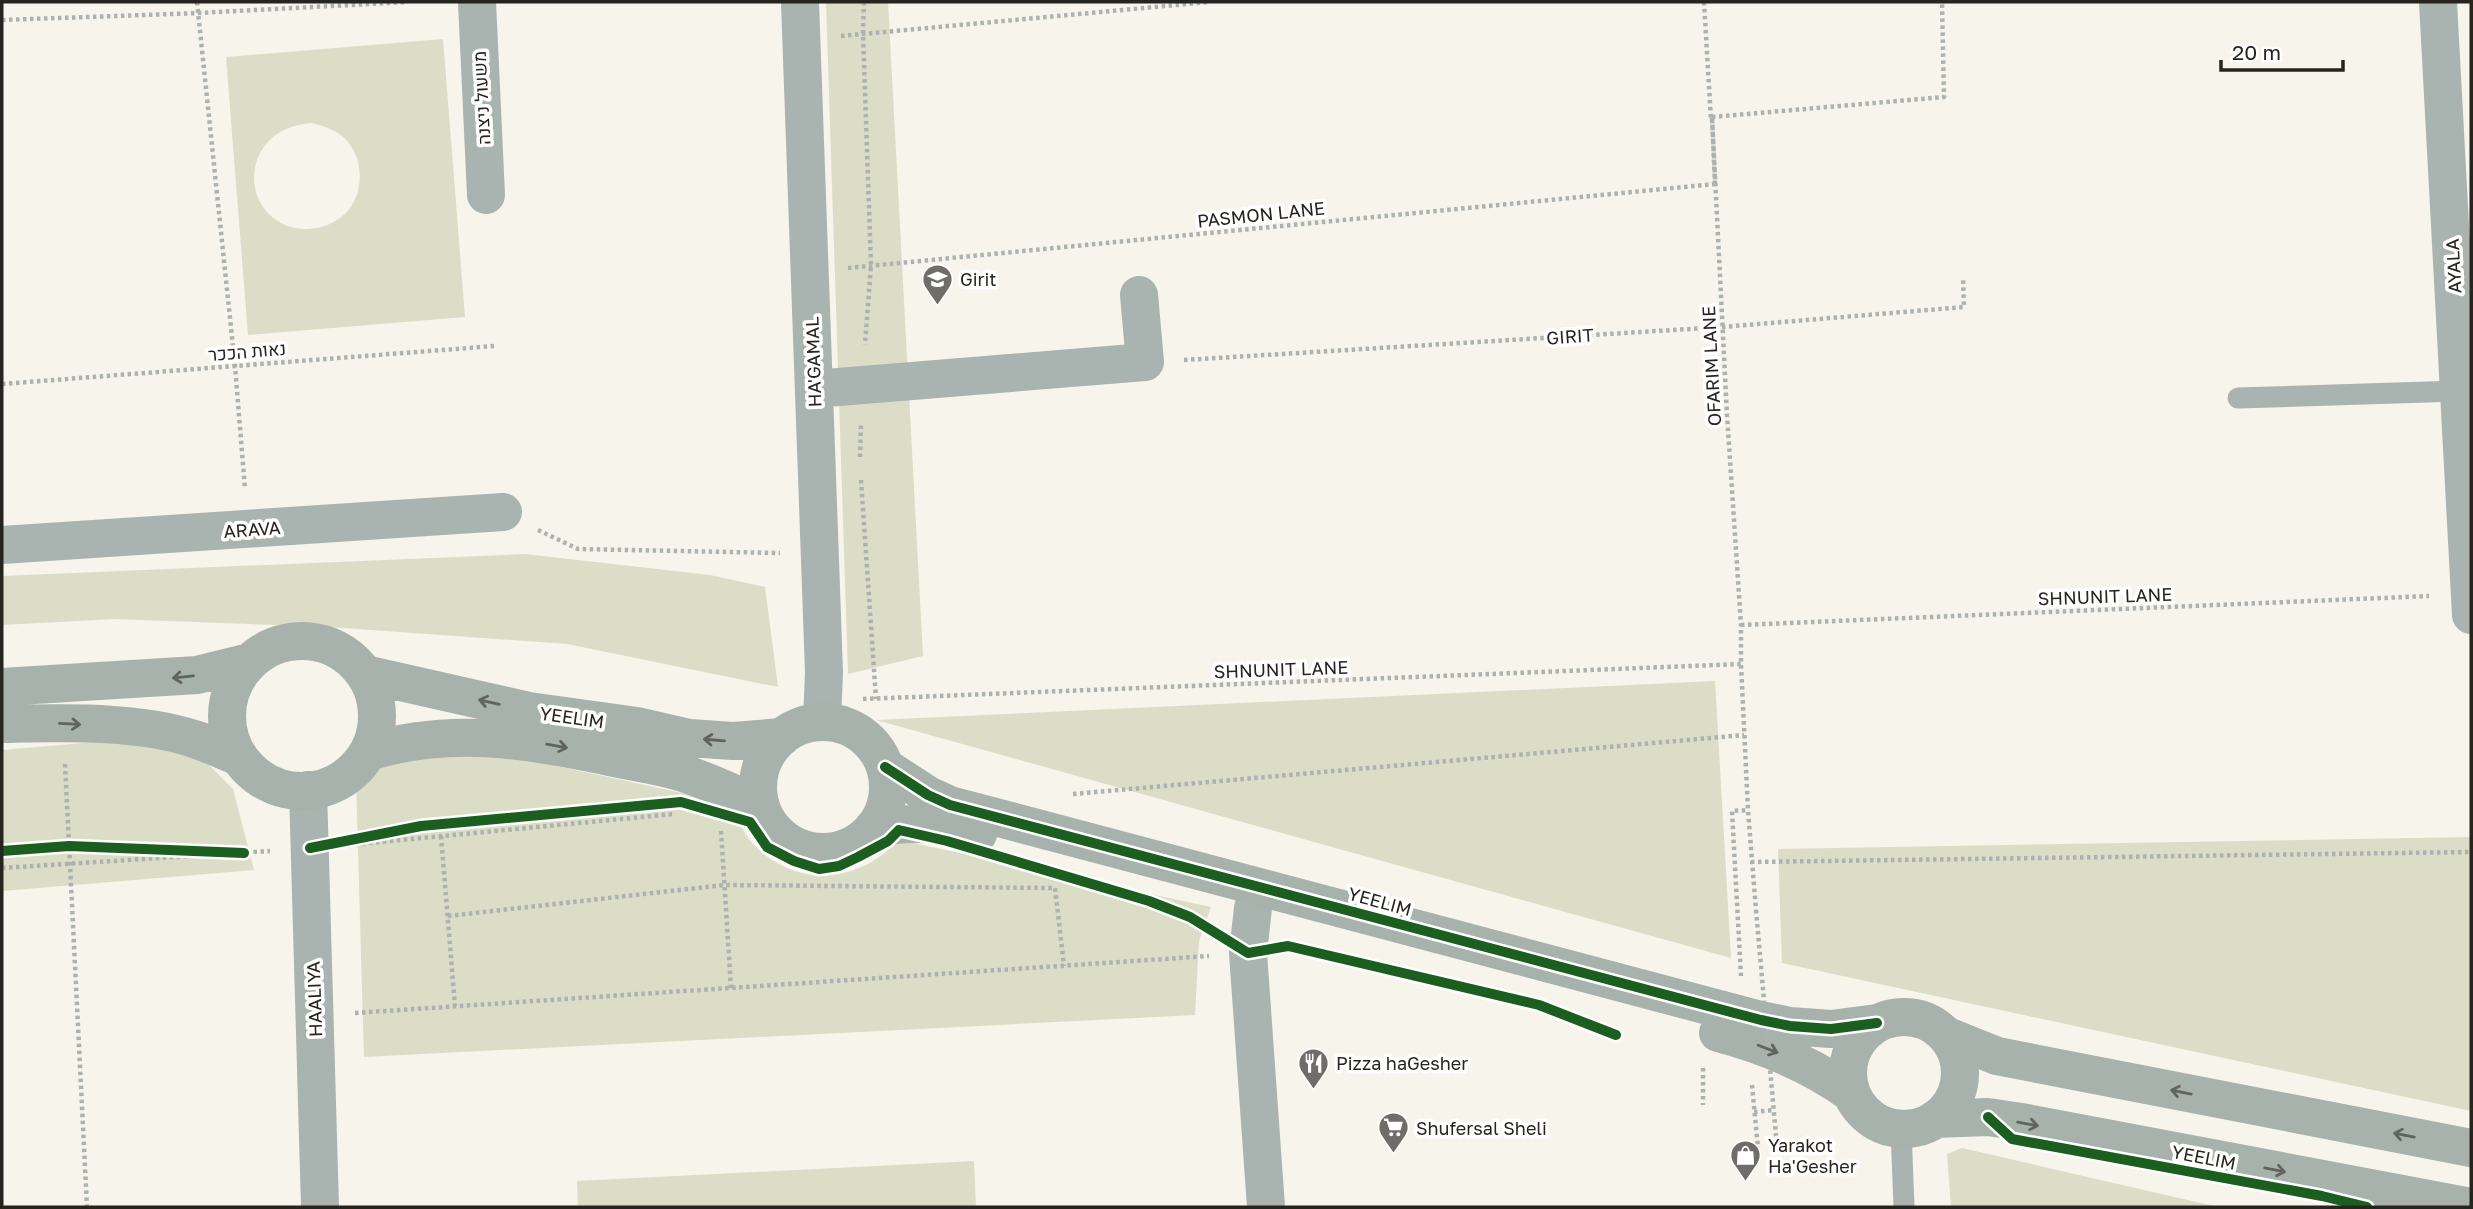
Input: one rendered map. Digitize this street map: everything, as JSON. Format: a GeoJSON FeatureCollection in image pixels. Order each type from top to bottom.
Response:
{"type":"FeatureCollection","features":[{"type":"Feature","properties":{"kind":"street","name":"משעול ניצנה"},"geometry":{"type":"LineString","coordinates":[[477,2],[486,195]]}},
{"type":"Feature","properties":{"kind":"street","name":"HA'GAMAL"},"geometry":{"type":"LineString","coordinates":[[800,2],[820,554],[823,712]]}},
{"type":"Feature","properties":{"kind":"street","name":"AYALA"},"geometry":{"type":"LineString","coordinates":[[2438,2],[2471,605]]}},
{"type":"Feature","properties":{"kind":"street"},"geometry":{"type":"LineString","coordinates":[[814,389],[1145,362],[1139,296]]}},
{"type":"Feature","properties":{"kind":"street","name":"ARAVA"},"geometry":{"type":"LineString","coordinates":[[2,545],[503,512]]}},
{"type":"Feature","properties":{"kind":"street"},"geometry":{"type":"LineString","coordinates":[[310,641],[332,646],[350,657],[365,674],[374,694],[377,724],[368,752],[357,767],[343,779],[326,787],[288,789],[269,783],[252,772],[239,757],[229,730],[228,701],[236,680],[250,662],[267,649],[288,642],[310,641]]}},
{"type":"Feature","properties":{"kind":"street"},"geometry":{"type":"LineString","coordinates":[[2,687],[186,676],[250,662]]}},
{"type":"Feature","properties":{"kind":"street","name":"YEELIM"},"geometry":{"type":"LineString","coordinates":[[365,674],[529,711],[637,726],[689,738],[733,741],[782,737]]}},
{"type":"Feature","properties":{"kind":"street"},"geometry":{"type":"LineString","coordinates":[[823,712],[860,734],[875,749],[885,767],[887,798],[873,828],[857,842],[837,850],[816,851],[795,845],[777,833],[761,806],[759,774],[767,754],[782,737],[823,712]]}},
{"type":"Feature","properties":{"kind":"street"},"geometry":{"type":"LineString","coordinates":[[2,724],[63,723],[142,728],[192,738],[239,757]]}},
{"type":"Feature","properties":{"kind":"street","name":"YEELIM"},"geometry":{"type":"LineString","coordinates":[[368,752],[396,743],[451,736],[509,738],[680,772],[724,788],[761,806]]}},
{"type":"Feature","properties":{"kind":"street","name":"YEELIM"},"geometry":{"type":"LineString","coordinates":[[885,767],[928,795],[950,805],[1743,1015],[1790,1026],[1831,1029],[1877,1023]]}},
{"type":"Feature","properties":{"kind":"street","name":"HAALIYA"},"geometry":{"type":"LineString","coordinates":[[308,790],[320,1207]]}},
{"type":"Feature","properties":{"kind":"street"},"geometry":{"type":"LineString","coordinates":[[873,828],[899,823],[945,825],[1751,1042],[1796,1060],[1826,1076],[1852,1094],[1867,1116],[1883,1125],[1918,1124],[1950,1104],[1959,1085],[1960,1065],[1953,1045],[1936,1026],[1922,1019],[1891,1017],[1877,1023],[1857,1042],[1851,1054],[1848,1068],[1852,1094]]}},
{"type":"Feature","properties":{"kind":"street"},"geometry":{"type":"LineString","coordinates":[[1253,908],[1248,953],[1266,1207]]}},
{"type":"Feature","properties":{"kind":"street"},"geometry":{"type":"LineString","coordinates":[[1947,1036],[1997,1056],[2471,1148]]}},
{"type":"Feature","properties":{"kind":"street","name":"YEELIM"},"geometry":{"type":"LineString","coordinates":[[1918,1124],[1988,1118],[2021,1122],[2471,1207]]}},
{"type":"Feature","properties":{"kind":"lane"},"geometry":{"type":"LineString","coordinates":[[2238,398],[2459,391]]}},
{"type":"Feature","properties":{"kind":"lane"},"geometry":{"type":"LineString","coordinates":[[1904,1207],[1918,1124]]}},
{"type":"Feature","properties":{"kind":"path"},"geometry":{"type":"LineString","coordinates":[[197,2],[235,366],[248,529]]}},
{"type":"Feature","properties":{"kind":"path"},"geometry":{"type":"LineString","coordinates":[[2,20],[408,2]]}},
{"type":"Feature","properties":{"kind":"path"},"geometry":{"type":"LineString","coordinates":[[802,39],[1209,2]]}},
{"type":"Feature","properties":{"kind":"path"},"geometry":{"type":"LineString","coordinates":[[1704,2],[1715,184]]}},
{"type":"Feature","properties":{"kind":"path"},"geometry":{"type":"LineString","coordinates":[[1715,184],[1712,117],[1944,97],[1942,2]]}},
{"type":"Feature","properties":{"kind":"path"},"geometry":{"type":"LineString","coordinates":[[503,512],[578,550],[820,554]]}},
{"type":"Feature","properties":{"kind":"path"},"geometry":{"type":"LineString","coordinates":[[63,723],[88,1207]]}},
{"type":"Feature","properties":{"kind":"path"},"geometry":{"type":"LineString","coordinates":[[1062,795],[1745,735]]}},
{"type":"Feature","properties":{"kind":"path"},"geometry":{"type":"LineString","coordinates":[[435,825],[682,807]]}},
{"type":"Feature","properties":{"kind":"path"},"geometry":{"type":"LineString","coordinates":[[2,868],[310,849],[682,807]]}},
{"type":"Feature","properties":{"kind":"path"},"geometry":{"type":"LineString","coordinates":[[1743,1015],[1732,811],[1748,810]]}},
{"type":"Feature","properties":{"kind":"path"},"geometry":{"type":"LineString","coordinates":[[720,825],[731,988]]}},
{"type":"Feature","properties":{"kind":"path"},"geometry":{"type":"LineString","coordinates":[[310,849],[421,826]]}},
{"type":"Feature","properties":{"kind":"path"},"geometry":{"type":"LineString","coordinates":[[441,836],[455,1006]]}},
{"type":"Feature","properties":{"kind":"path"},"geometry":{"type":"LineString","coordinates":[[56,847],[83,847]]}},
{"type":"Feature","properties":{"kind":"path"},"geometry":{"type":"LineString","coordinates":[[123,848],[244,853]]}},
{"type":"Feature","properties":{"kind":"path"},"geometry":{"type":"LineString","coordinates":[[1751,862],[2471,852]]}},
{"type":"Feature","properties":{"kind":"path"},"geometry":{"type":"LineString","coordinates":[[447,916],[724,885],[1055,888],[1063,966]]}},
{"type":"Feature","properties":{"kind":"path"},"geometry":{"type":"LineString","coordinates":[[315,1016],[1248,953]]}},
{"type":"Feature","properties":{"kind":"path"},"geometry":{"type":"LineString","coordinates":[[1703,1065],[1703,1105]]}},
{"type":"Feature","properties":{"kind":"path"},"geometry":{"type":"LineString","coordinates":[[1751,1076],[1758,1148]]}},
{"type":"Feature","properties":{"kind":"path"},"geometry":{"type":"LineString","coordinates":[[1754,1112],[1774,1110]]}},
{"type":"Feature","properties":{"kind":"green space"},"geometry":{"type":"Polygon","coordinates":[[[826,2],[888,2],[923,656],[848,674],[826,2]]]}},
{"type":"Feature","properties":{"kind":"green space"},"geometry":{"type":"Polygon","coordinates":[[[443,39],[465,317],[248,335],[226,57],[443,39]],[[312,123],[287,129],[269,141],[258,157],[254,175],[257,194],[265,210],[281,223],[302,229],[326,226],[342,217],[357,195],[359,184],[358,163],[349,144],[335,131],[312,123]]]}},
{"type":"Feature","properties":{"kind":"green space"},"geometry":{"type":"Polygon","coordinates":[[[525,554],[710,575],[765,587],[778,687],[567,644],[330,627],[114,619],[2,625],[2,576],[525,554]]]}},
{"type":"Feature","properties":{"kind":"green space"},"geometry":{"type":"Polygon","coordinates":[[[1715,681],[1731,958],[876,720],[1715,681]]]}},
{"type":"Feature","properties":{"kind":"green space"},"geometry":{"type":"Polygon","coordinates":[[[130,739],[198,754],[233,789],[254,870],[2,891],[2,750],[130,739]]]}},
{"type":"Feature","properties":{"kind":"green space"},"geometry":{"type":"Polygon","coordinates":[[[469,747],[733,804],[752,843],[769,858],[787,868],[807,874],[826,875],[865,866],[883,855],[899,840],[1211,907],[1199,941],[1195,1015],[364,1057],[356,780],[381,756],[469,747]]]}},
{"type":"Feature","properties":{"kind":"green space"},"geometry":{"type":"Polygon","coordinates":[[[2471,837],[2471,1111],[1782,963],[1778,849],[2471,837]]]}},
{"type":"Feature","properties":{"kind":"green space"},"geometry":{"type":"Polygon","coordinates":[[[1962,1148],[2218,1207],[1951,1207],[1947,1154],[1962,1148]]]}},
{"type":"Feature","properties":{"kind":"green space"},"geometry":{"type":"Polygon","coordinates":[[[974,1161],[976,1207],[578,1207],[577,1181],[974,1161]]]}},
{"type":"Feature","properties":{"kind":"cycle path"},"geometry":{"type":"LineString","coordinates":[[885,767],[928,795],[950,805],[1761,1020],[1790,1026],[1831,1029],[1877,1023]]}},
{"type":"Feature","properties":{"kind":"cycle path"},"geometry":{"type":"LineString","coordinates":[[310,848],[421,826],[681,802],[750,822],[767,847],[794,861],[819,869],[839,866],[858,857],[888,841],[899,830],[947,841],[1149,901],[1190,917],[1248,953],[1288,946],[1539,1005],[1616,1035]]}},
{"type":"Feature","properties":{"kind":"cycle path"},"geometry":{"type":"LineString","coordinates":[[2,851],[69,846],[244,853]]}},
{"type":"Feature","properties":{"kind":"cycle path"},"geometry":{"type":"LineString","coordinates":[[1988,1117],[2012,1139],[2322,1196],[2367,1207]]}},
{"type":"Feature","properties":{"kind":"place","name":"Girit"},"geometry":{"type":"Point","coordinates":[937,306]}},
{"type":"Feature","properties":{"kind":"place","name":"Pizza haGesher"},"geometry":{"type":"Point","coordinates":[1313,1090]}},
{"type":"Feature","properties":{"kind":"place","name":"Shufersal Sheli"},"geometry":{"type":"Point","coordinates":[1393,1155]}},
{"type":"Feature","properties":{"kind":"place","name":"Yarakot Ha'Gesher"},"geometry":{"type":"Point","coordinates":[1745,1182]}}]}
